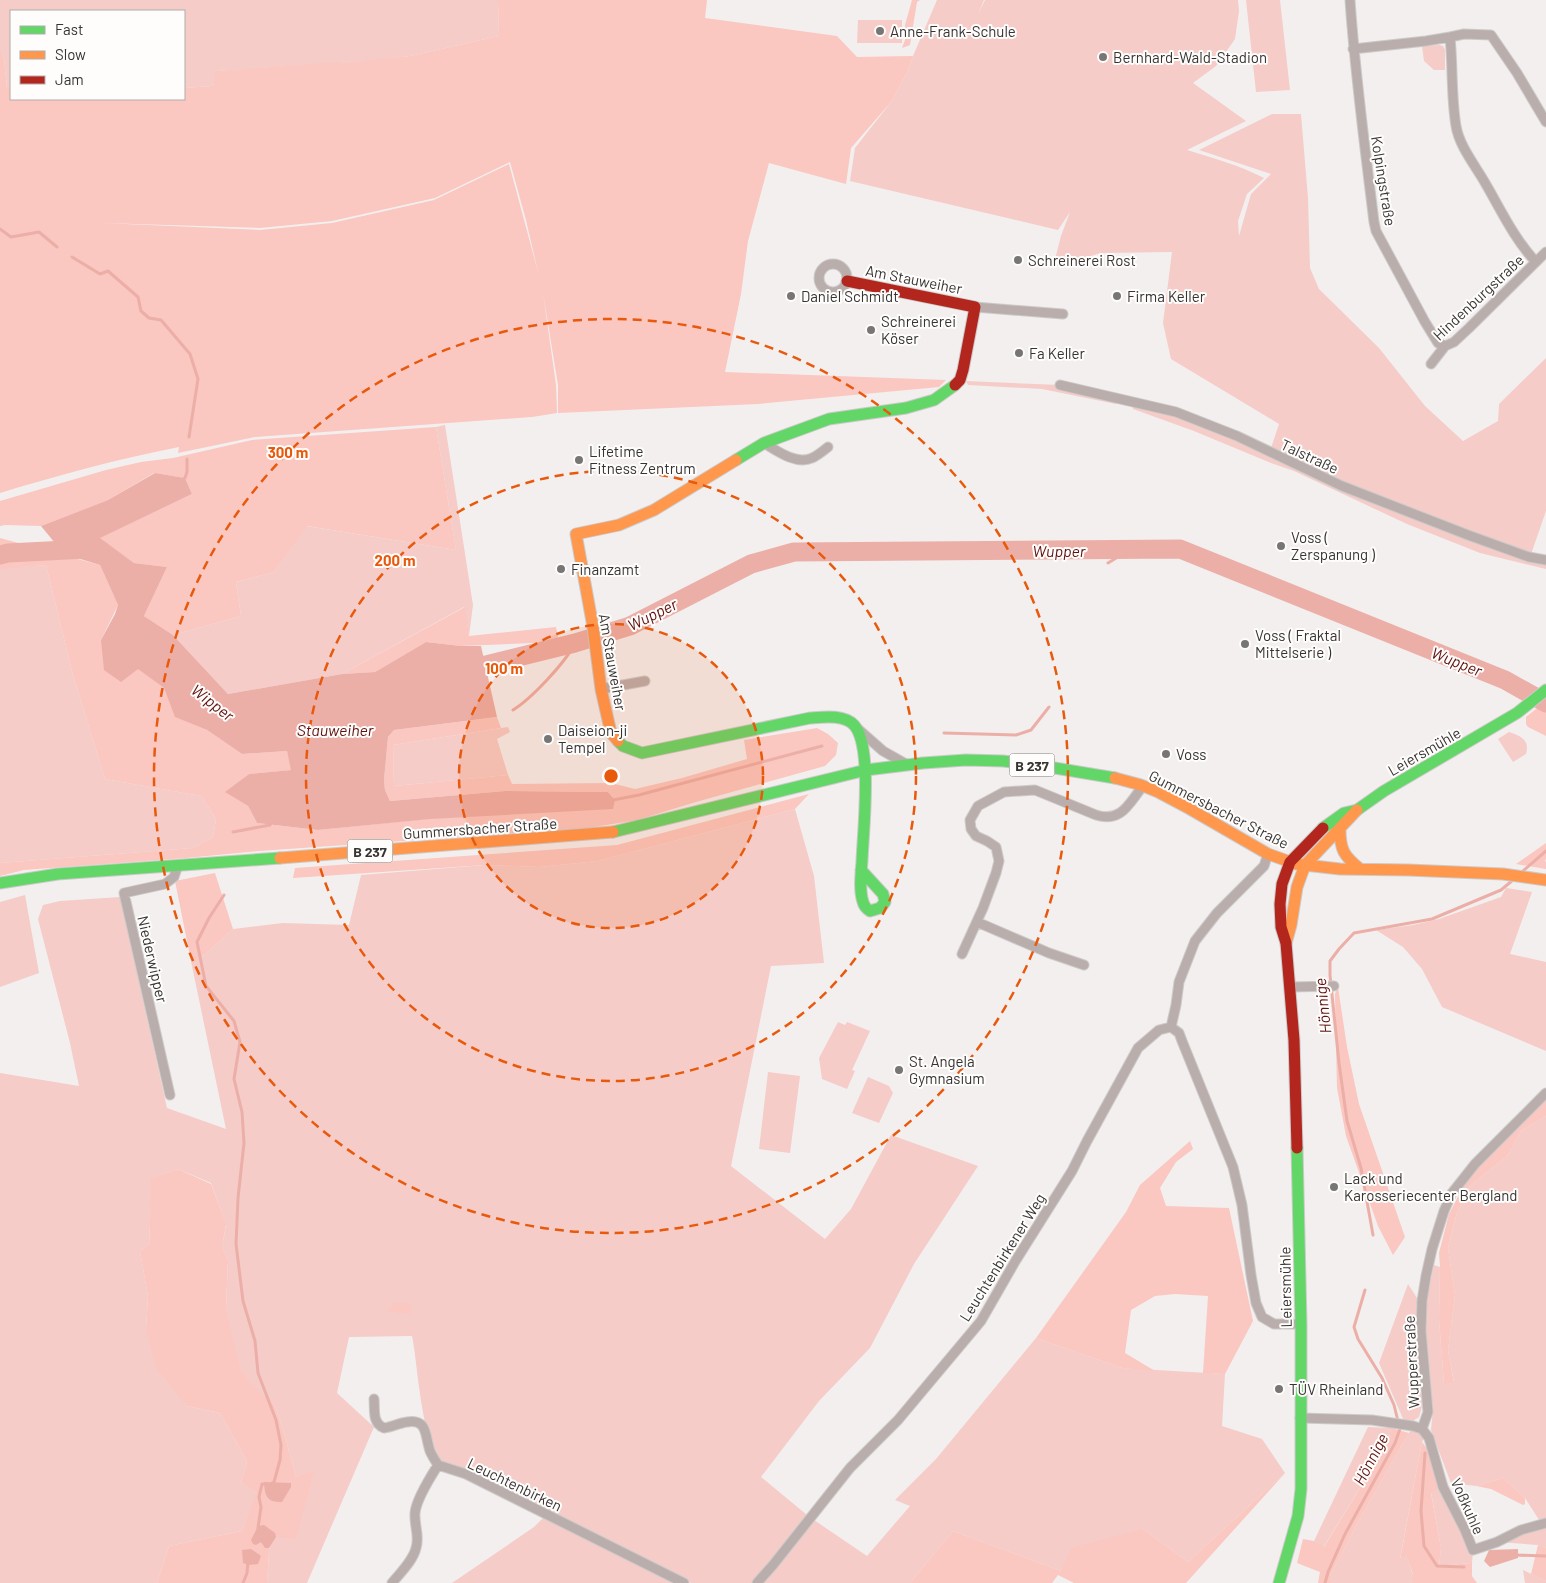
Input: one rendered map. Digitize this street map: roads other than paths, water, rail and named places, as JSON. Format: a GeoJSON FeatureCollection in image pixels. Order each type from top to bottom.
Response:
{"type":"FeatureCollection","features":[{"type":"Feature","properties":{"kind":"main road","name":"Am Stauweiher"},"geometry":{"type":"LineString","coordinates":[[847,281],[975,307],[960,380],[934,400],[906,408],[830,420],[764,444],[654,510],[620,525],[576,534],[593,627],[601,689],[611,733],[623,746],[642,753],[810,718],[832,717],[853,724],[858,729]]}},
{"type":"Feature","properties":{"kind":"main road","name":"Leiersmühle"},"geometry":{"type":"LineString","coordinates":[[1286,943],[1297,887],[1305,865],[1357,810],[1384,791],[1507,719],[1546,690]]}},
{"type":"Feature","properties":{"kind":"main road"},"geometry":{"type":"LineString","coordinates":[[858,729],[863,746],[866,770],[861,870]]}},
{"type":"Feature","properties":{"kind":"main road","name":"Gummersbacher Straße"},"geometry":{"type":"LineString","coordinates":[[0,883],[58,874],[610,833],[866,770],[980,760],[1045,766],[1111,776],[1143,786],[1186,805],[1268,854],[1290,862]]}},
{"type":"Feature","properties":{"kind":"main road","name":"Leiersmühle"},"geometry":{"type":"LineString","coordinates":[[1279,1583],[1298,1516],[1301,1489],[1301,1324],[1294,1040],[1286,943],[1281,927],[1280,904],[1282,884],[1290,862],[1323,828],[1344,813],[1357,810]]}},
{"type":"Feature","properties":{"kind":"main road"},"geometry":{"type":"LineString","coordinates":[[1340,829],[1340,846],[1343,853],[1360,869]]}},
{"type":"Feature","properties":{"kind":"main road","name":"B 237"},"geometry":{"type":"LineString","coordinates":[[1290,862],[1330,868],[1509,875],[1541,879]]}},
{"type":"Feature","properties":{"kind":"street","name":"Kolpingstraße"},"geometry":{"type":"LineString","coordinates":[[1350,0],[1353,49],[1376,231],[1438,344],[1445,346]]}},
{"type":"Feature","properties":{"kind":"street"},"geometry":{"type":"LineString","coordinates":[[1353,49],[1426,41],[1464,34],[1491,35],[1517,73],[1546,122]]}},
{"type":"Feature","properties":{"kind":"street"},"geometry":{"type":"LineString","coordinates":[[1450,37],[1451,75],[1456,128],[1463,145],[1515,235],[1527,253],[1536,262]]}},
{"type":"Feature","properties":{"kind":"street","name":"Hindenburgstraße"},"geometry":{"type":"LineString","coordinates":[[1430,364],[1445,346],[1454,342],[1546,252]]}},
{"type":"Feature","properties":{"kind":"street","name":"Am Stauweiher"},"geometry":{"type":"LineString","coordinates":[[975,307],[1063,314]]}},
{"type":"Feature","properties":{"kind":"street","name":"Talstraße"},"geometry":{"type":"LineString","coordinates":[[1060,385],[1176,412],[1236,436],[1342,486],[1468,535],[1529,557],[1546,560]]}},
{"type":"Feature","properties":{"kind":"street"},"geometry":{"type":"LineString","coordinates":[[764,444],[785,456],[798,460],[810,459],[828,447]]}},
{"type":"Feature","properties":{"kind":"street"},"geometry":{"type":"LineString","coordinates":[[601,689],[646,681]]}},
{"type":"Feature","properties":{"kind":"street"},"geometry":{"type":"LineString","coordinates":[[858,729],[884,751],[908,765]]}},
{"type":"Feature","properties":{"kind":"street"},"geometry":{"type":"LineString","coordinates":[[962,954],[978,922],[999,861],[996,848],[976,836],[972,829],[970,820],[978,806],[1004,792],[1036,790],[1096,815],[1107,817],[1125,810],[1143,786]]}},
{"type":"Feature","properties":{"kind":"street"},"geometry":{"type":"LineString","coordinates":[[1268,854],[1264,866],[1217,913],[1195,941],[1179,982],[1171,1027],[1179,1032],[1233,1168],[1242,1205],[1256,1303],[1262,1317],[1274,1324],[1301,1324]]}},
{"type":"Feature","properties":{"kind":"street","name":"Niederwipper"},"geometry":{"type":"LineString","coordinates":[[170,1095],[124,893],[165,884],[174,877],[178,865]]}},
{"type":"Feature","properties":{"kind":"street"},"geometry":{"type":"LineString","coordinates":[[978,922],[1049,953],[1084,965]]}},
{"type":"Feature","properties":{"kind":"street"},"geometry":{"type":"LineString","coordinates":[[1291,987],[1330,986]]}},
{"type":"Feature","properties":{"kind":"street","name":"Leuchtenbirkener Weg"},"geometry":{"type":"LineString","coordinates":[[757,1583],[773,1566],[850,1468],[898,1420],[981,1321],[1016,1260],[1072,1171],[1138,1048],[1159,1030],[1171,1027]]}},
{"type":"Feature","properties":{"kind":"street","name":"Wupperstraße"},"geometry":{"type":"LineString","coordinates":[[1300,1418],[1372,1420],[1422,1429],[1428,1412],[1420,1331],[1422,1301],[1432,1249],[1444,1211],[1452,1193],[1475,1164],[1546,1093]]}},
{"type":"Feature","properties":{"kind":"street"},"geometry":{"type":"LineString","coordinates":[[374,1399],[375,1418],[379,1426],[384,1428],[416,1422],[426,1430],[430,1452],[438,1465],[426,1483],[415,1512],[418,1540],[416,1548],[392,1583]]}},
{"type":"Feature","properties":{"kind":"street","name":"Voßkuhle"},"geometry":{"type":"LineString","coordinates":[[1422,1429],[1429,1438],[1443,1486],[1465,1530],[1472,1550],[1497,1542],[1521,1530],[1546,1523]]}},
{"type":"Feature","properties":{"kind":"street","name":"Leuchtenbirken"},"geometry":{"type":"LineString","coordinates":[[438,1465],[466,1474],[684,1583]]}},
{"type":"Feature","properties":{"kind":"water","name":"Stauweiher"},"geometry":{"type":"Polygon","coordinates":[[[155,473],[185,478],[192,494],[100,538],[134,563],[167,567],[144,616],[173,635],[228,694],[342,674],[375,672],[426,642],[481,646],[497,717],[394,730],[388,737],[384,780],[385,790],[390,801],[505,791],[608,792],[615,800],[613,809],[430,819],[318,830],[257,823],[248,806],[225,792],[249,774],[291,770],[287,751],[242,754],[207,730],[175,717],[164,688],[138,669],[121,682],[104,670],[101,640],[118,605],[100,565],[64,554],[41,526],[108,500],[155,473]]]}},
{"type":"Feature","properties":{"kind":"water"},"geometry":{"type":"Polygon","coordinates":[[[264,1482],[291,1483],[291,1487],[282,1502],[277,1502],[270,1500],[266,1495],[264,1482]]]}},
{"type":"Feature","properties":{"kind":"water"},"geometry":{"type":"Polygon","coordinates":[[[264,1525],[275,1533],[276,1537],[269,1548],[265,1548],[261,1542],[256,1545],[253,1544],[251,1540],[258,1526],[264,1525]]]}},
{"type":"Feature","properties":{"kind":"water"},"geometry":{"type":"Polygon","coordinates":[[[251,1549],[261,1556],[258,1564],[248,1565],[243,1563],[242,1550],[251,1549]]]}},
{"type":"Feature","properties":{"kind":"water"},"geometry":{"type":"Polygon","coordinates":[[[1518,1549],[1518,1558],[1490,1567],[1484,1561],[1489,1550],[1518,1549]]]}},
{"type":"Feature","properties":{"kind":"waterway"},"geometry":{"type":"LineString","coordinates":[[0,229],[11,237],[39,232],[57,247]]}},
{"type":"Feature","properties":{"kind":"waterway"},"geometry":{"type":"LineString","coordinates":[[72,257],[100,274],[108,271],[138,297],[141,311],[149,318],[161,320],[190,354],[198,379],[189,437]]}},
{"type":"Feature","properties":{"kind":"waterway"},"geometry":{"type":"LineString","coordinates":[[183,479],[187,472],[187,459]]}},
{"type":"Feature","properties":{"kind":"waterway","name":"Wipper"},"geometry":{"type":"LineString","coordinates":[[0,555],[86,549]]}},
{"type":"Feature","properties":{"kind":"waterway"},"geometry":{"type":"LineString","coordinates":[[1108,563],[1131,549]]}},
{"type":"Feature","properties":{"kind":"waterway","name":"Wupper"},"geometry":{"type":"LineString","coordinates":[[462,673],[486,665],[575,643],[630,626],[751,564],[794,552],[1180,549],[1505,680],[1546,703]]}},
{"type":"Feature","properties":{"kind":"waterway"},"geometry":{"type":"LineString","coordinates":[[513,710],[529,698],[547,680],[575,643]]}},
{"type":"Feature","properties":{"kind":"waterway"},"geometry":{"type":"LineString","coordinates":[[944,733],[1016,735],[1031,730],[1049,707]]}},
{"type":"Feature","properties":{"kind":"waterway"},"geometry":{"type":"LineString","coordinates":[[613,800],[639,795],[822,746]]}},
{"type":"Feature","properties":{"kind":"waterway"},"geometry":{"type":"LineString","coordinates":[[233,832],[270,825],[272,821]]}},
{"type":"Feature","properties":{"kind":"waterway","name":"Hönnige"},"geometry":{"type":"LineString","coordinates":[[1523,871],[1546,851]]}},
{"type":"Feature","properties":{"kind":"waterway","name":"Hönnige"},"geometry":{"type":"LineString","coordinates":[[1373,1235],[1361,1168],[1347,1121],[1339,1063],[1330,961],[1354,933],[1432,919],[1501,890],[1513,880]]}},
{"type":"Feature","properties":{"kind":"waterway"},"geometry":{"type":"LineString","coordinates":[[224,895],[209,918],[197,942],[206,986],[234,1021],[240,1042],[234,1079],[242,1112],[244,1143],[238,1198],[236,1244],[243,1301],[255,1341],[258,1373],[276,1420],[281,1445],[280,1460],[274,1482],[272,1483]]}},
{"type":"Feature","properties":{"kind":"waterway","name":"Hönnige"},"geometry":{"type":"LineString","coordinates":[[1325,1583],[1345,1534],[1395,1443],[1400,1429],[1394,1405],[1382,1378],[1358,1339],[1354,1327],[1365,1290]]}},
{"type":"Feature","properties":{"kind":"waterway"},"geometry":{"type":"LineString","coordinates":[[1425,1453],[1421,1511],[1424,1546],[1437,1566],[1464,1567]]}},
{"type":"Feature","properties":{"kind":"waterway"},"geometry":{"type":"LineString","coordinates":[[258,1528],[261,1507],[259,1497],[262,1484],[266,1484]]}},
{"type":"Feature","properties":{"kind":"waterway"},"geometry":{"type":"LineString","coordinates":[[1514,1555],[1546,1556]]}},
{"type":"Feature","properties":{"kind":"waterway"},"geometry":{"type":"LineString","coordinates":[[243,1583],[247,1573],[248,1562]]}},
{"type":"Feature","properties":{"kind":"place","name":"Anne-Frank-Schule"},"geometry":{"type":"Point","coordinates":[880,31]}},
{"type":"Feature","properties":{"kind":"place","name":"Bernhard-Wald-Stadion"},"geometry":{"type":"Point","coordinates":[1103,57]}},
{"type":"Feature","properties":{"kind":"place","name":"Schreinerei Rost"},"geometry":{"type":"Point","coordinates":[1018,260]}},
{"type":"Feature","properties":{"kind":"place","name":"Daniel Schmidt"},"geometry":{"type":"Point","coordinates":[791,296]}},
{"type":"Feature","properties":{"kind":"place","name":"Firma Keller"},"geometry":{"type":"Point","coordinates":[1117,296]}},
{"type":"Feature","properties":{"kind":"place","name":"Schreinerei Köser"},"geometry":{"type":"Point","coordinates":[871,330]}},
{"type":"Feature","properties":{"kind":"place","name":"Fa Keller"},"geometry":{"type":"Point","coordinates":[1019,353]}},
{"type":"Feature","properties":{"kind":"place","name":"Lifetime Fitness Zentrum"},"geometry":{"type":"Point","coordinates":[579,460]}},
{"type":"Feature","properties":{"kind":"place","name":"Voss ( Zerspanung )"},"geometry":{"type":"Point","coordinates":[1281,546]}},
{"type":"Feature","properties":{"kind":"place","name":"Finanzamt"},"geometry":{"type":"Point","coordinates":[561,569]}},
{"type":"Feature","properties":{"kind":"place","name":"Voss ( Fraktal Mittelserie )"},"geometry":{"type":"Point","coordinates":[1245,644]}},
{"type":"Feature","properties":{"kind":"place","name":"Daiseion-ji Tempel"},"geometry":{"type":"Point","coordinates":[548,739]}},
{"type":"Feature","properties":{"kind":"place","name":"Voss"},"geometry":{"type":"Point","coordinates":[1166,754]}},
{"type":"Feature","properties":{"kind":"place","name":"St. Angela Gymnasium"},"geometry":{"type":"Point","coordinates":[899,1070]}},
{"type":"Feature","properties":{"kind":"place","name":"Lack und Karosseriecenter Bergland"},"geometry":{"type":"Point","coordinates":[1334,1187]}},
{"type":"Feature","properties":{"kind":"place","name":"TÜV Rheinland"},"geometry":{"type":"Point","coordinates":[1279,1389]}}]}
